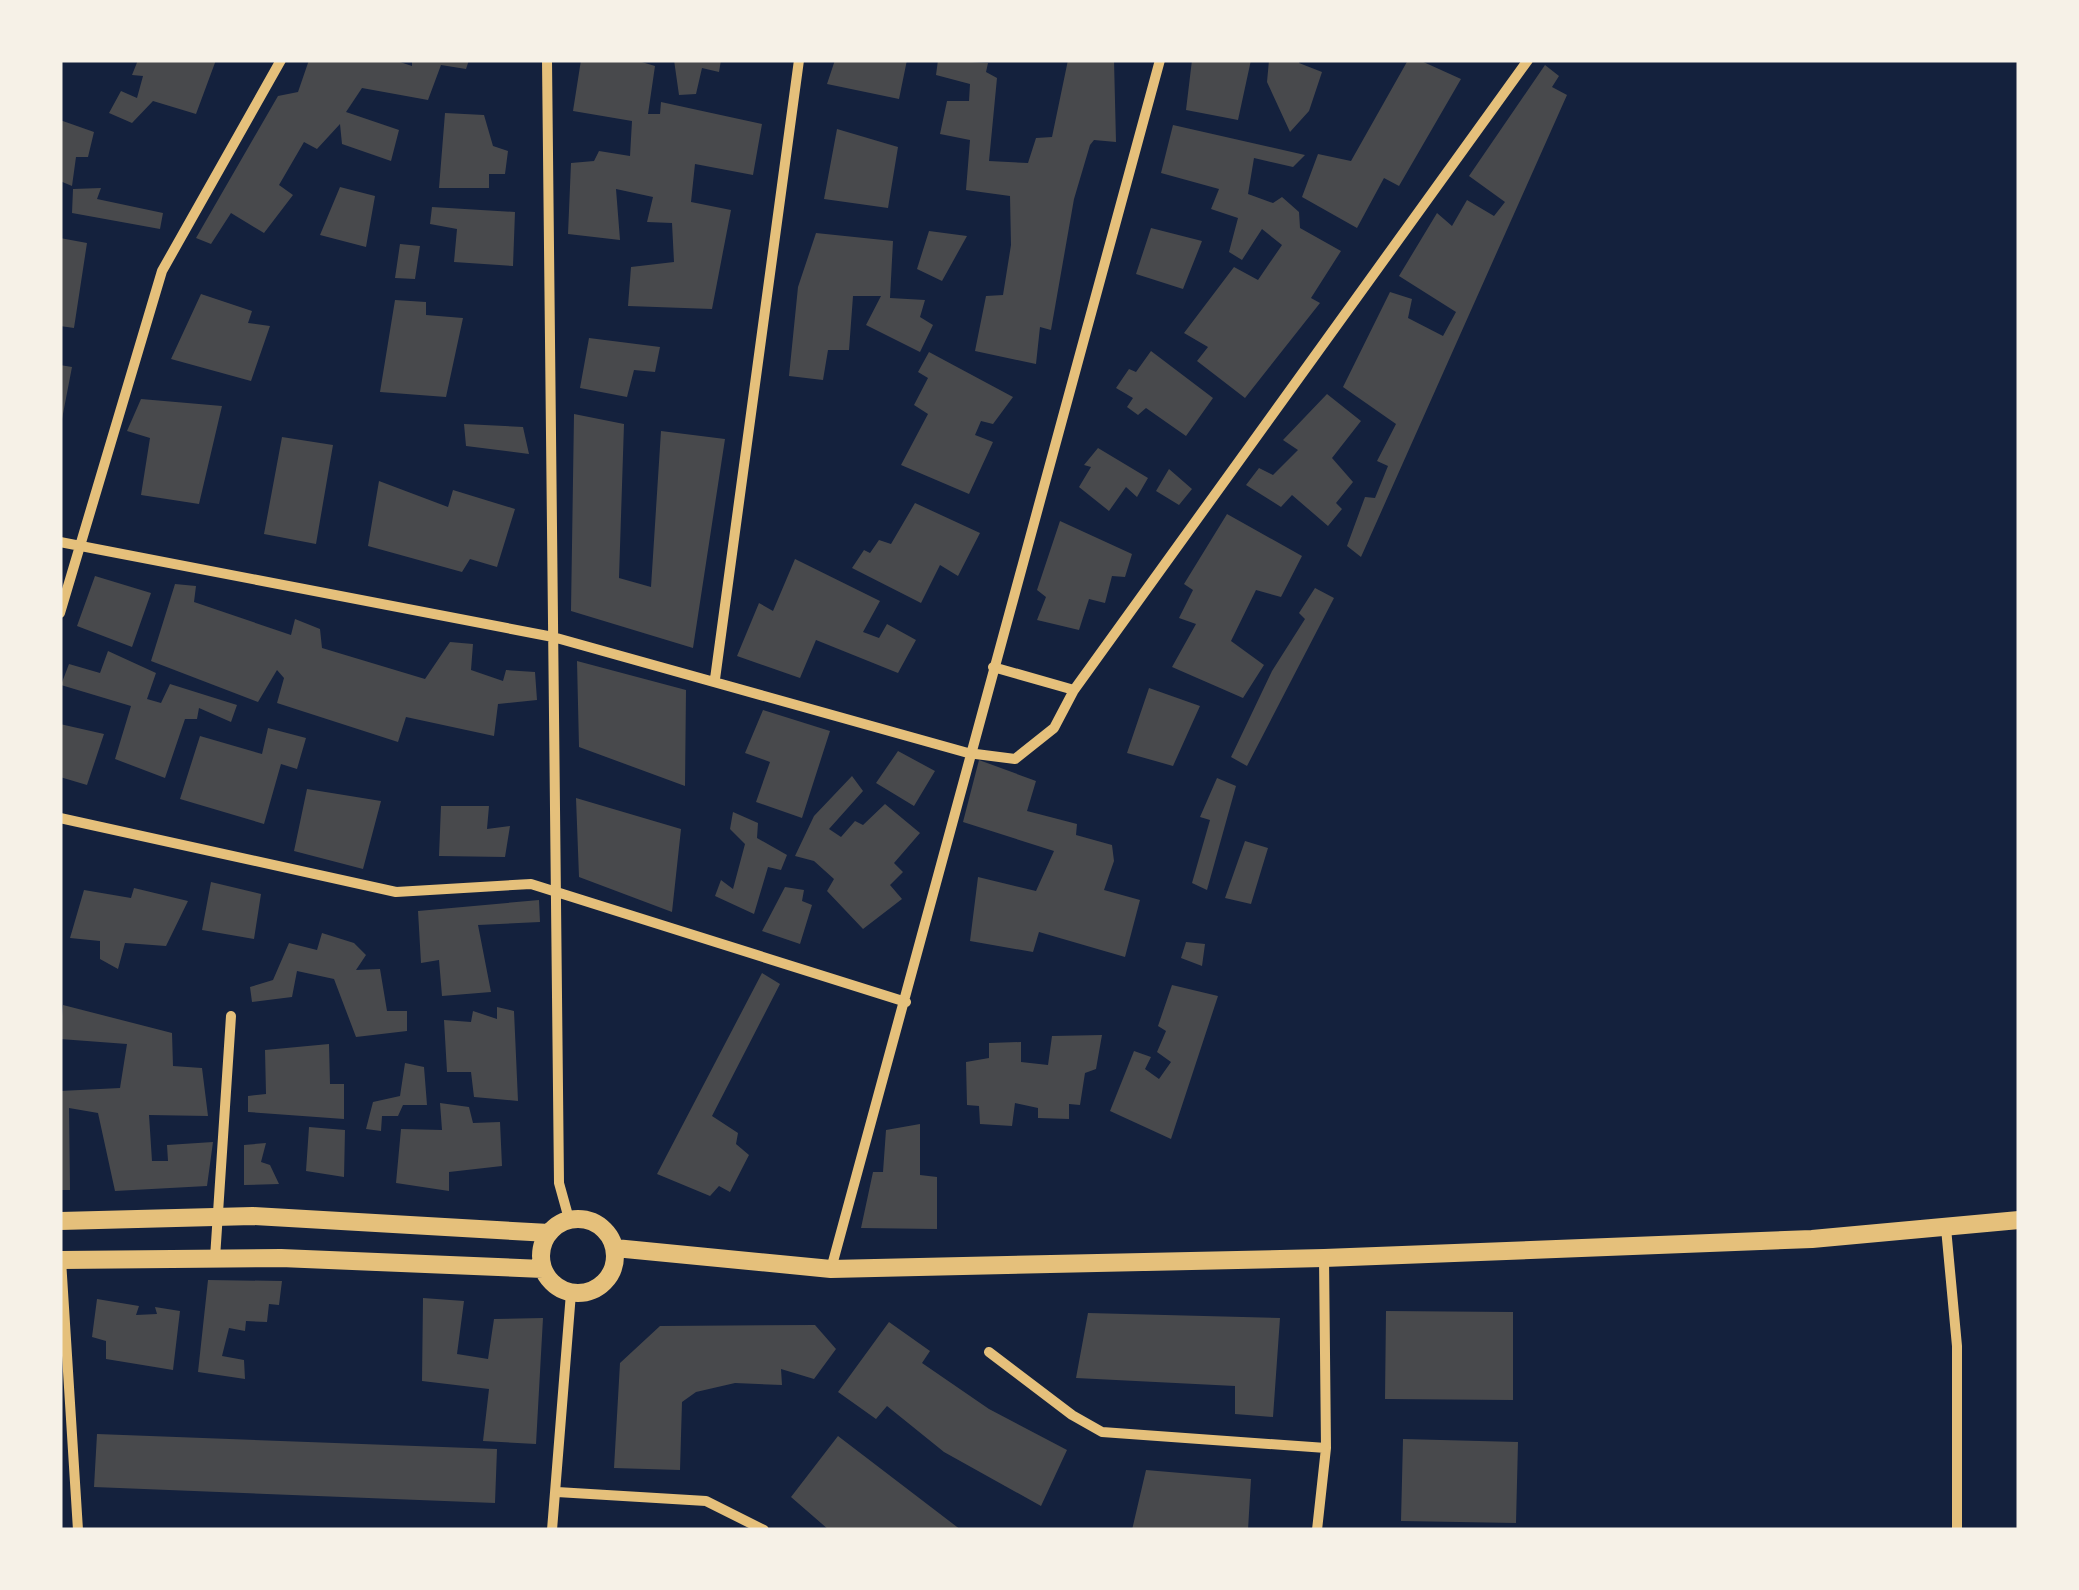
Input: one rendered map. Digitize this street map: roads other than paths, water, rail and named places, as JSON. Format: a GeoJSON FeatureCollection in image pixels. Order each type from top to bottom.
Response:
{"type":"FeatureCollection","features":[{"type":"Feature","properties":{"kind":"street"},"geometry":{"type":"LineString","coordinates":[[60,614],[162,270],[281,60]]}},
{"type":"Feature","properties":{"kind":"street"},"geometry":{"type":"LineString","coordinates":[[546,60],[559,1183],[569,1219]]}},
{"type":"Feature","properties":{"kind":"street"},"geometry":{"type":"LineString","coordinates":[[714,679],[800,60]]}},
{"type":"Feature","properties":{"kind":"street"},"geometry":{"type":"LineString","coordinates":[[831,1269],[906,1002],[968,753],[1160,60]]}},
{"type":"Feature","properties":{"kind":"street"},"geometry":{"type":"LineString","coordinates":[[60,542],[553,638],[714,679],[968,753],[1015,759],[1054,728],[1074,690],[1528,60]]}},
{"type":"Feature","properties":{"kind":"street"},"geometry":{"type":"LineString","coordinates":[[993,667],[1074,690]]}},
{"type":"Feature","properties":{"kind":"street"},"geometry":{"type":"LineString","coordinates":[[60,818],[396,892],[530,884],[906,1002]]}},
{"type":"Feature","properties":{"kind":"street"},"geometry":{"type":"LineString","coordinates":[[215,1258],[231,1016]]}},
{"type":"Feature","properties":{"kind":"street"},"geometry":{"type":"LineString","coordinates":[[60,1221],[370,1221],[548,1233],[569,1219],[592,1221],[603,1228],[615,1248],[612,1272],[605,1282],[583,1293],[571,1292],[550,1280],[541,1257],[548,1233]]}},
{"type":"Feature","properties":{"kind":"street"},"geometry":{"type":"LineString","coordinates":[[615,1248],[831,1269],[1324,1258],[1812,1238],[2019,1220]]}},
{"type":"Feature","properties":{"kind":"street"},"geometry":{"type":"LineString","coordinates":[[1946,1228],[1957,1346],[1957,1530]]}},
{"type":"Feature","properties":{"kind":"street"},"geometry":{"type":"LineString","coordinates":[[78,1530],[61,1260],[215,1258],[543,1269]]}},
{"type":"Feature","properties":{"kind":"street"},"geometry":{"type":"LineString","coordinates":[[1317,1530],[1326,1448],[1324,1258]]}},
{"type":"Feature","properties":{"kind":"street"},"geometry":{"type":"LineString","coordinates":[[552,1530],[571,1292]]}},
{"type":"Feature","properties":{"kind":"street"},"geometry":{"type":"LineString","coordinates":[[989,1352],[1072,1415],[1102,1432],[1326,1448]]}},
{"type":"Feature","properties":{"kind":"street"},"geometry":{"type":"LineString","coordinates":[[557,1492],[706,1501],[764,1530]]}}]}
